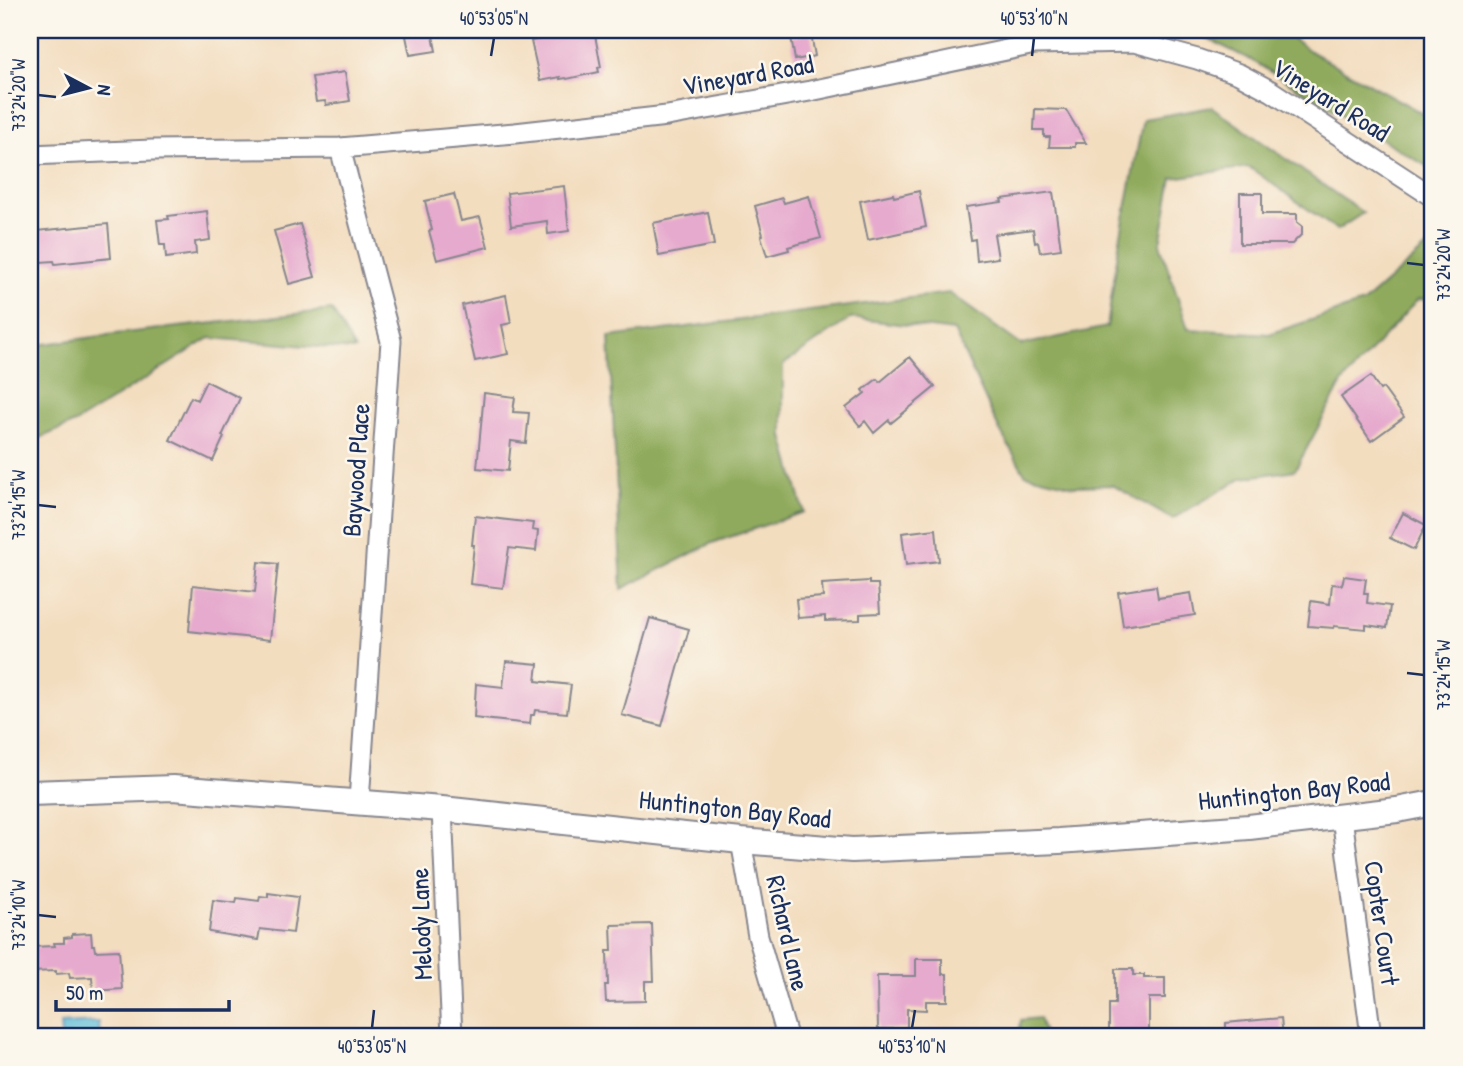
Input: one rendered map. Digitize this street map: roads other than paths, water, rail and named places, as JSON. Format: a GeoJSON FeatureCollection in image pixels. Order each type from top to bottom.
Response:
{"type":"FeatureCollection","features":[{"type":"Feature","properties":{"kind":"street","name":"Vineyard Road"},"geometry":{"type":"LineString","coordinates":[[30,155],[152,149],[340,148],[667,117],[810,91],[1031,37],[1134,43],[1197,59],[1239,74],[1271,91],[1433,197]]}},
{"type":"Feature","properties":{"kind":"street","name":"Baywood Place"},"geometry":{"type":"LineString","coordinates":[[340,148],[391,341],[359,801]]}},
{"type":"Feature","properties":{"kind":"street","name":"Huntington Bay Road"},"geometry":{"type":"LineString","coordinates":[[30,793],[173,788],[359,801],[852,850],[1073,840],[1249,827],[1397,810],[1433,803]]}},
{"type":"Feature","properties":{"kind":"street","name":"Melody Lane"},"geometry":{"type":"LineString","coordinates":[[443,809],[452,1036]]}},
{"type":"Feature","properties":{"kind":"street","name":"Copter Court"},"geometry":{"type":"LineString","coordinates":[[1342,817],[1371,1036]]}},
{"type":"Feature","properties":{"kind":"street","name":"Richard Lane"},"geometry":{"type":"LineString","coordinates":[[741,841],[758,936],[787,1036]]}},
{"type":"Feature","properties":{"kind":"water"},"geometry":{"type":"Polygon","coordinates":[[[99,1022],[100,1036],[61,1036],[60,1024],[99,1022]]]}}]}
